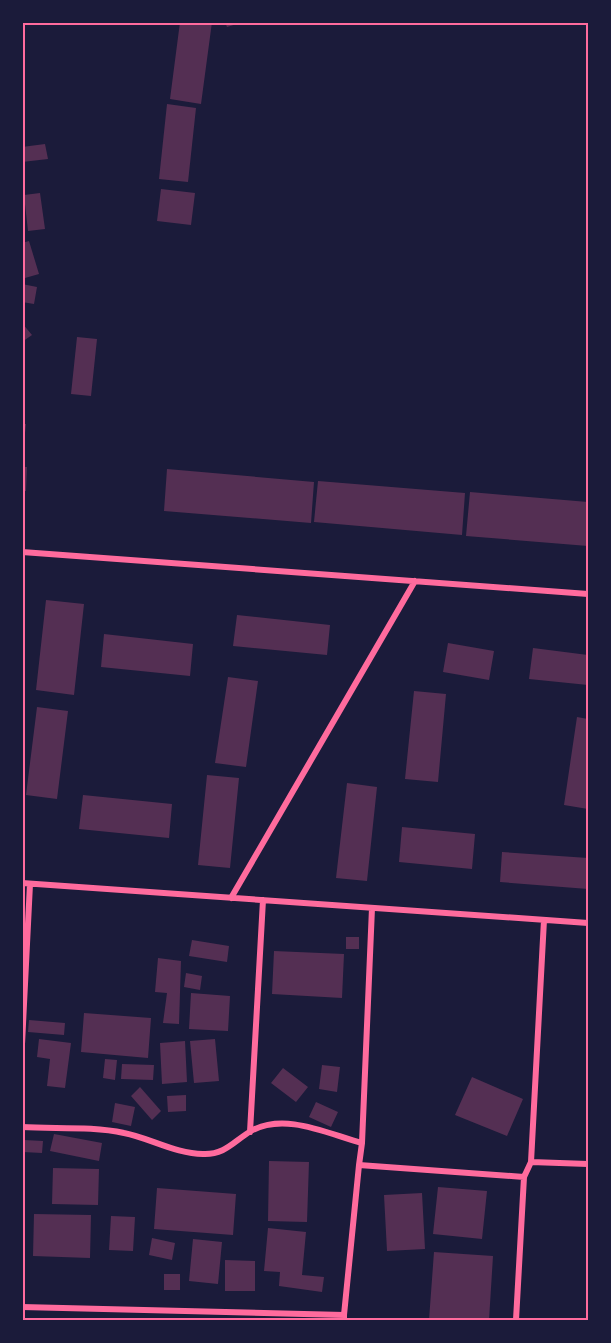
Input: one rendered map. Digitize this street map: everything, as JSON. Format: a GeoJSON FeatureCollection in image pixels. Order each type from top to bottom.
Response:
{"type":"FeatureCollection","features":[{"type":"Feature","properties":{"kind":"street"},"geometry":{"type":"LineString","coordinates":[[22,552],[588,594]]}},
{"type":"Feature","properties":{"kind":"street"},"geometry":{"type":"LineString","coordinates":[[231,898],[415,581]]}},
{"type":"Feature","properties":{"kind":"street"},"geometry":{"type":"LineString","coordinates":[[22,1044],[26,883],[588,923]]}},
{"type":"Feature","properties":{"kind":"street"},"geometry":{"type":"LineString","coordinates":[[250,1132],[263,900]]}},
{"type":"Feature","properties":{"kind":"street"},"geometry":{"type":"LineString","coordinates":[[22,1307],[344,1318],[362,1143],[372,908]]}},
{"type":"Feature","properties":{"kind":"street"},"geometry":{"type":"LineString","coordinates":[[516,1320],[524,1177],[531,1162],[544,920]]}},
{"type":"Feature","properties":{"kind":"street"},"geometry":{"type":"LineString","coordinates":[[22,1127],[120,1132],[153,1140],[183,1152],[204,1155],[222,1152],[250,1132],[281,1122],[362,1143]]}},
{"type":"Feature","properties":{"kind":"street"},"geometry":{"type":"LineString","coordinates":[[531,1162],[588,1164]]}},
{"type":"Feature","properties":{"kind":"street"},"geometry":{"type":"LineString","coordinates":[[358,1165],[524,1177]]}},
{"type":"Feature","properties":{"kind":"building"},"geometry":{"type":"Polygon","coordinates":[[[180,22],[212,22],[201,104],[170,99],[180,22]]]}},
{"type":"Feature","properties":{"kind":"building"},"geometry":{"type":"Polygon","coordinates":[[[225,22],[240,22],[240,23],[227,27],[225,22]]]}},
{"type":"Feature","properties":{"kind":"building"},"geometry":{"type":"Polygon","coordinates":[[[167,104],[196,108],[188,182],[159,179],[167,104]]]}},
{"type":"Feature","properties":{"kind":"building"},"geometry":{"type":"Polygon","coordinates":[[[45,144],[48,159],[22,162],[22,147],[45,144]]]}},
{"type":"Feature","properties":{"kind":"building"},"geometry":{"type":"Polygon","coordinates":[[[161,189],[195,193],[191,225],[157,221],[161,189]]]}},
{"type":"Feature","properties":{"kind":"building"},"geometry":{"type":"Polygon","coordinates":[[[40,193],[45,229],[28,231],[24,195],[40,193]]]}},
{"type":"Feature","properties":{"kind":"building"},"geometry":{"type":"Polygon","coordinates":[[[29,241],[39,274],[25,278],[22,269],[22,243],[29,241]]]}},
{"type":"Feature","properties":{"kind":"building"},"geometry":{"type":"Polygon","coordinates":[[[22,284],[37,287],[34,304],[22,302],[22,284]]]}},
{"type":"Feature","properties":{"kind":"building"},"geometry":{"type":"Polygon","coordinates":[[[22,323],[32,335],[22,342],[22,323]]]}},
{"type":"Feature","properties":{"kind":"building"},"geometry":{"type":"Polygon","coordinates":[[[77,337],[97,339],[91,396],[71,394],[77,337]]]}},
{"type":"Feature","properties":{"kind":"building"},"geometry":{"type":"Polygon","coordinates":[[[22,424],[26,424],[24,442],[22,442],[22,424]]]}},
{"type":"Feature","properties":{"kind":"building"},"geometry":{"type":"Polygon","coordinates":[[[22,467],[27,467],[26,491],[22,491],[22,467]]]}},
{"type":"Feature","properties":{"kind":"building"},"geometry":{"type":"Polygon","coordinates":[[[167,469],[314,482],[311,523],[164,511],[167,469]]]}},
{"type":"Feature","properties":{"kind":"building"},"geometry":{"type":"Polygon","coordinates":[[[318,481],[465,493],[462,535],[314,522],[318,481]]]}},
{"type":"Feature","properties":{"kind":"building"},"geometry":{"type":"Polygon","coordinates":[[[470,492],[588,502],[588,546],[466,536],[470,492]]]}},
{"type":"Feature","properties":{"kind":"building"},"geometry":{"type":"Polygon","coordinates":[[[46,600],[84,604],[74,695],[36,690],[46,600]]]}},
{"type":"Feature","properties":{"kind":"building"},"geometry":{"type":"Polygon","coordinates":[[[237,615],[330,625],[327,655],[233,646],[237,615]]]}},
{"type":"Feature","properties":{"kind":"building"},"geometry":{"type":"Polygon","coordinates":[[[104,634],[193,644],[190,676],[101,667],[104,634]]]}},
{"type":"Feature","properties":{"kind":"building"},"geometry":{"type":"Polygon","coordinates":[[[448,643],[494,651],[489,680],[443,672],[448,643]]]}},
{"type":"Feature","properties":{"kind":"building"},"geometry":{"type":"Polygon","coordinates":[[[533,648],[588,655],[588,685],[529,679],[533,648]]]}},
{"type":"Feature","properties":{"kind":"building"},"geometry":{"type":"Polygon","coordinates":[[[228,677],[258,681],[246,767],[215,763],[228,677]]]}},
{"type":"Feature","properties":{"kind":"building"},"geometry":{"type":"Polygon","coordinates":[[[414,691],[446,694],[438,782],[405,779],[414,691]]]}},
{"type":"Feature","properties":{"kind":"building"},"geometry":{"type":"Polygon","coordinates":[[[37,707],[68,711],[57,799],[26,795],[37,707]]]}},
{"type":"Feature","properties":{"kind":"building"},"geometry":{"type":"Polygon","coordinates":[[[577,717],[588,719],[588,809],[564,805],[577,717]]]}},
{"type":"Feature","properties":{"kind":"building"},"geometry":{"type":"Polygon","coordinates":[[[207,775],[239,778],[230,868],[198,865],[207,775]]]}},
{"type":"Feature","properties":{"kind":"building"},"geometry":{"type":"Polygon","coordinates":[[[347,783],[377,787],[367,881],[336,878],[347,783]]]}},
{"type":"Feature","properties":{"kind":"building"},"geometry":{"type":"Polygon","coordinates":[[[83,795],[172,804],[169,838],[79,829],[83,795]]]}},
{"type":"Feature","properties":{"kind":"building"},"geometry":{"type":"Polygon","coordinates":[[[402,827],[475,834],[472,869],[399,862],[402,827]]]}},
{"type":"Feature","properties":{"kind":"building"},"geometry":{"type":"Polygon","coordinates":[[[502,852],[588,858],[588,889],[500,882],[502,852]]]}},
{"type":"Feature","properties":{"kind":"building"},"geometry":{"type":"Polygon","coordinates":[[[346,937],[359,937],[359,949],[346,949],[346,937]]]}},
{"type":"Feature","properties":{"kind":"building"},"geometry":{"type":"Polygon","coordinates":[[[192,940],[229,946],[227,962],[189,956],[192,940]]]}},
{"type":"Feature","properties":{"kind":"building"},"geometry":{"type":"Polygon","coordinates":[[[274,951],[344,954],[342,998],[272,994],[274,951]]]}},
{"type":"Feature","properties":{"kind":"building"},"geometry":{"type":"Polygon","coordinates":[[[158,958],[181,961],[179,1024],[163,1023],[167,993],[155,992],[158,958]]]}},
{"type":"Feature","properties":{"kind":"building"},"geometry":{"type":"Polygon","coordinates":[[[186,973],[202,976],[200,990],[184,987],[186,973]]]}},
{"type":"Feature","properties":{"kind":"building"},"geometry":{"type":"Polygon","coordinates":[[[191,993],[230,996],[228,1031],[189,1029],[191,993]]]}},
{"type":"Feature","properties":{"kind":"building"},"geometry":{"type":"Polygon","coordinates":[[[84,1013],[151,1018],[148,1058],[81,1052],[84,1013]]]}},
{"type":"Feature","properties":{"kind":"building"},"geometry":{"type":"Polygon","coordinates":[[[29,1020],[65,1023],[64,1035],[28,1032],[29,1020]]]}},
{"type":"Feature","properties":{"kind":"building"},"geometry":{"type":"Polygon","coordinates":[[[39,1039],[71,1043],[65,1088],[47,1086],[50,1059],[37,1057],[39,1039]]]}},
{"type":"Feature","properties":{"kind":"building"},"geometry":{"type":"Polygon","coordinates":[[[215,1039],[219,1081],[194,1083],[190,1041],[215,1039]]]}},
{"type":"Feature","properties":{"kind":"building"},"geometry":{"type":"Polygon","coordinates":[[[185,1041],[187,1082],[162,1084],[160,1043],[185,1041]]]}},
{"type":"Feature","properties":{"kind":"building"},"geometry":{"type":"Polygon","coordinates":[[[105,1059],[117,1060],[115,1080],[103,1078],[105,1059]]]}},
{"type":"Feature","properties":{"kind":"building"},"geometry":{"type":"Polygon","coordinates":[[[122,1064],[154,1065],[153,1080],[121,1079],[122,1064]]]}},
{"type":"Feature","properties":{"kind":"building"},"geometry":{"type":"Polygon","coordinates":[[[322,1065],[340,1067],[337,1092],[319,1089],[322,1065]]]}},
{"type":"Feature","properties":{"kind":"building"},"geometry":{"type":"Polygon","coordinates":[[[283,1068],[308,1087],[296,1102],[271,1083],[283,1068]]]}},
{"type":"Feature","properties":{"kind":"building"},"geometry":{"type":"Polygon","coordinates":[[[472,1077],[523,1099],[507,1136],[455,1115],[472,1077]]]}},
{"type":"Feature","properties":{"kind":"building"},"geometry":{"type":"Polygon","coordinates":[[[140,1087],[161,1111],[152,1120],[131,1096],[140,1087]]]}},
{"type":"Feature","properties":{"kind":"building"},"geometry":{"type":"Polygon","coordinates":[[[186,1095],[186,1111],[168,1112],[167,1096],[186,1095]]]}},
{"type":"Feature","properties":{"kind":"building"},"geometry":{"type":"Polygon","coordinates":[[[316,1102],[338,1112],[331,1127],[309,1117],[316,1102]]]}},
{"type":"Feature","properties":{"kind":"building"},"geometry":{"type":"Polygon","coordinates":[[[115,1103],[135,1107],[131,1126],[112,1122],[115,1103]]]}},
{"type":"Feature","properties":{"kind":"building"},"geometry":{"type":"Polygon","coordinates":[[[54,1134],[102,1143],[99,1161],[50,1151],[54,1134]]]}},
{"type":"Feature","properties":{"kind":"building"},"geometry":{"type":"Polygon","coordinates":[[[24,1140],[43,1141],[42,1153],[23,1152],[24,1140]]]}},
{"type":"Feature","properties":{"kind":"building"},"geometry":{"type":"Polygon","coordinates":[[[269,1161],[309,1162],[307,1222],[268,1221],[269,1161]]]}},
{"type":"Feature","properties":{"kind":"building"},"geometry":{"type":"Polygon","coordinates":[[[53,1168],[99,1169],[98,1205],[52,1204],[53,1168]]]}},
{"type":"Feature","properties":{"kind":"building"},"geometry":{"type":"Polygon","coordinates":[[[438,1187],[487,1191],[482,1239],[433,1234],[438,1187]]]}},
{"type":"Feature","properties":{"kind":"building"},"geometry":{"type":"Polygon","coordinates":[[[157,1188],[236,1194],[233,1235],[154,1229],[157,1188]]]}},
{"type":"Feature","properties":{"kind":"building"},"geometry":{"type":"Polygon","coordinates":[[[422,1193],[425,1249],[387,1251],[384,1195],[422,1193]]]}},
{"type":"Feature","properties":{"kind":"building"},"geometry":{"type":"Polygon","coordinates":[[[34,1214],[91,1215],[90,1258],[33,1256],[34,1214]]]}},
{"type":"Feature","properties":{"kind":"building"},"geometry":{"type":"Polygon","coordinates":[[[111,1216],[135,1217],[133,1251],[109,1250],[111,1216]]]}},
{"type":"Feature","properties":{"kind":"building"},"geometry":{"type":"Polygon","coordinates":[[[268,1228],[306,1232],[302,1275],[324,1277],[322,1292],[279,1286],[280,1272],[264,1271],[268,1228]]]}},
{"type":"Feature","properties":{"kind":"building"},"geometry":{"type":"Polygon","coordinates":[[[152,1238],[175,1243],[172,1260],[149,1255],[152,1238]]]}},
{"type":"Feature","properties":{"kind":"building"},"geometry":{"type":"Polygon","coordinates":[[[193,1239],[222,1242],[218,1284],[189,1281],[193,1239]]]}},
{"type":"Feature","properties":{"kind":"building"},"geometry":{"type":"Polygon","coordinates":[[[434,1252],[493,1256],[489,1320],[429,1320],[434,1252]]]}},
{"type":"Feature","properties":{"kind":"building"},"geometry":{"type":"Polygon","coordinates":[[[225,1260],[255,1261],[255,1291],[225,1291],[225,1260]]]}},
{"type":"Feature","properties":{"kind":"building"},"geometry":{"type":"Polygon","coordinates":[[[164,1274],[180,1274],[180,1290],[164,1290],[164,1274]]]}}]}
